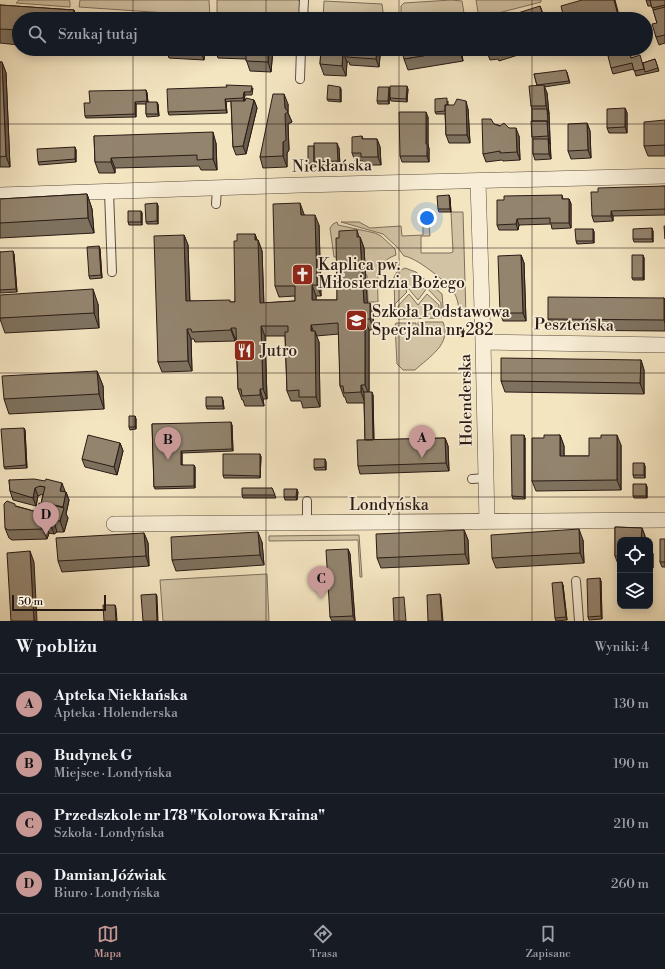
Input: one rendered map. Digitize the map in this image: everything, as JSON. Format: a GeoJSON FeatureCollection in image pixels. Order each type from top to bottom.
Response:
{"type":"FeatureCollection","features":[{"type":"Feature","properties":{"kind":"street","name":"Niekłańska"},"geometry":{"type":"LineString","coordinates":[[0,195],[665,176]]}},
{"type":"Feature","properties":{"kind":"street","name":"Holenderska"},"geometry":{"type":"LineString","coordinates":[[478,181],[483,342],[479,478],[487,522]]}},
{"type":"Feature","properties":{"kind":"street","name":"Peszteńska"},"geometry":{"type":"LineString","coordinates":[[483,342],[665,345]]}},
{"type":"Feature","properties":{"kind":"street","name":"Londyńska"},"geometry":{"type":"LineString","coordinates":[[114,524],[665,520]]}},
{"type":"Feature","properties":{"kind":"lane"},"geometry":{"type":"LineString","coordinates":[[303,12],[304,0]]}},
{"type":"Feature","properties":{"kind":"lane"},"geometry":{"type":"LineString","coordinates":[[300,79],[301,56]]}},
{"type":"Feature","properties":{"kind":"lane"},"geometry":{"type":"LineString","coordinates":[[216,204],[217,188]]}},
{"type":"Feature","properties":{"kind":"lane"},"geometry":{"type":"LineString","coordinates":[[109,192],[112,272]]}},
{"type":"Feature","properties":{"kind":"lane"},"geometry":{"type":"LineString","coordinates":[[307,501],[307,523]]}},
{"type":"Feature","properties":{"kind":"lane"},"geometry":{"type":"LineString","coordinates":[[576,581],[579,621]]}},
{"type":"Feature","properties":{"kind":"shaded area"},"geometry":{"type":"Polygon","coordinates":[[[19,0],[69,0],[70,7],[16,3],[19,0]]]}},
{"type":"Feature","properties":{"kind":"shaded area"},"geometry":{"type":"Polygon","coordinates":[[[80,0],[209,0],[210,12],[152,12],[79,7],[80,0]]]}},
{"type":"Feature","properties":{"kind":"shaded area"},"geometry":{"type":"Polygon","coordinates":[[[217,0],[298,0],[300,2],[299,12],[217,12],[217,0]]]}},
{"type":"Feature","properties":{"kind":"shaded area"},"geometry":{"type":"Polygon","coordinates":[[[451,0],[462,1],[464,12],[401,12],[401,6],[404,3],[451,0]]]}},
{"type":"Feature","properties":{"kind":"shaded area"},"geometry":{"type":"Polygon","coordinates":[[[476,0],[541,0],[541,2],[502,12],[478,12],[476,0]]]}},
{"type":"Feature","properties":{"kind":"shaded area"},"geometry":{"type":"Polygon","coordinates":[[[324,1],[382,4],[383,12],[323,12],[324,1]]]}},
{"type":"Feature","properties":{"kind":"shaded area"},"geometry":{"type":"Polygon","coordinates":[[[451,212],[463,212],[466,316],[459,315],[457,299],[454,293],[437,275],[423,265],[404,256],[383,234],[341,222],[359,222],[370,228],[401,226],[402,236],[423,235],[423,224],[429,224],[430,236],[421,236],[421,253],[450,253],[453,252],[451,212]]]}},
{"type":"Feature","properties":{"kind":"shaded area"},"geometry":{"type":"Polygon","coordinates":[[[337,222],[338,225],[375,233],[381,236],[395,249],[396,255],[383,263],[378,274],[378,302],[368,302],[367,275],[340,257],[334,257],[330,228],[337,222]]]}},
{"type":"Feature","properties":{"kind":"shaded area"},"geometry":{"type":"Polygon","coordinates":[[[405,268],[416,272],[442,294],[444,317],[441,317],[441,303],[427,288],[418,300],[408,288],[406,291],[407,292],[395,304],[395,318],[394,277],[397,272],[405,268]]]}},
{"type":"Feature","properties":{"kind":"shaded area"},"geometry":{"type":"Polygon","coordinates":[[[409,294],[418,305],[427,294],[439,305],[439,318],[398,319],[398,306],[409,294]]]}},
{"type":"Feature","properties":{"kind":"shaded area"},"geometry":{"type":"Polygon","coordinates":[[[418,322],[443,322],[445,330],[444,337],[438,349],[415,370],[403,370],[397,364],[395,325],[396,323],[416,323],[416,328],[418,329],[418,322]]]}},
{"type":"Feature","properties":{"kind":"shaded area"},"geometry":{"type":"Polygon","coordinates":[[[359,535],[362,577],[360,577],[358,540],[269,541],[269,536],[359,535]]]}},
{"type":"Feature","properties":{"kind":"shaded area"},"geometry":{"type":"Polygon","coordinates":[[[267,574],[269,621],[163,621],[160,580],[267,574]]]}},
{"type":"Feature","properties":{"kind":"building"},"geometry":{"type":"Polygon","coordinates":[[[582,0],[614,0],[617,12],[562,12],[561,6],[582,0]]]}},
{"type":"Feature","properties":{"kind":"building"},"geometry":{"type":"Polygon","coordinates":[[[650,0],[665,0],[665,5],[652,8],[650,0]]]}},
{"type":"Feature","properties":{"kind":"building"},"geometry":{"type":"Polygon","coordinates":[[[0,5],[74,10],[74,12],[12,12],[12,30],[0,29],[0,5]]]}},
{"type":"Feature","properties":{"kind":"building"},"geometry":{"type":"Polygon","coordinates":[[[540,6],[542,12],[521,12],[540,6]]]}},
{"type":"Feature","properties":{"kind":"building"},"geometry":{"type":"Polygon","coordinates":[[[665,7],[665,35],[656,37],[653,24],[657,23],[653,10],[665,7]]]}},
{"type":"Feature","properties":{"kind":"building"},"geometry":{"type":"Polygon","coordinates":[[[246,56],[268,56],[268,62],[246,61],[246,56]]]}},
{"type":"Feature","properties":{"kind":"building"},"geometry":{"type":"Polygon","coordinates":[[[321,56],[343,56],[342,66],[320,64],[321,56]]]}},
{"type":"Feature","properties":{"kind":"building"},"geometry":{"type":"Polygon","coordinates":[[[347,56],[376,56],[376,59],[347,56]]]}},
{"type":"Feature","properties":{"kind":"building"},"geometry":{"type":"Polygon","coordinates":[[[403,56],[422,56],[404,59],[403,56]]]}},
{"type":"Feature","properties":{"kind":"building"},"geometry":{"type":"Polygon","coordinates":[[[608,56],[630,56],[631,58],[640,56],[644,69],[634,71],[632,63],[611,68],[608,56]]]}},
{"type":"Feature","properties":{"kind":"building"},"geometry":{"type":"Polygon","coordinates":[[[655,59],[658,68],[645,72],[643,63],[655,59]]]}},
{"type":"Feature","properties":{"kind":"building"},"geometry":{"type":"Polygon","coordinates":[[[0,62],[2,62],[6,156],[0,157],[0,62]]]}},
{"type":"Feature","properties":{"kind":"building"},"geometry":{"type":"Polygon","coordinates":[[[566,70],[569,81],[537,85],[534,74],[566,70]]]}},
{"type":"Feature","properties":{"kind":"building"},"geometry":{"type":"Polygon","coordinates":[[[226,85],[252,86],[251,92],[244,92],[243,98],[225,99],[226,110],[168,112],[167,89],[227,87],[226,85]]]}},
{"type":"Feature","properties":{"kind":"building"},"geometry":{"type":"Polygon","coordinates":[[[328,85],[340,87],[340,100],[327,99],[328,85]]]}},
{"type":"Feature","properties":{"kind":"building"},"geometry":{"type":"Polygon","coordinates":[[[544,85],[546,106],[531,106],[529,86],[544,85]]]}},
{"type":"Feature","properties":{"kind":"building"},"geometry":{"type":"Polygon","coordinates":[[[390,86],[407,86],[406,99],[390,98],[390,86]]]}},
{"type":"Feature","properties":{"kind":"building"},"geometry":{"type":"Polygon","coordinates":[[[378,87],[389,87],[388,101],[377,101],[378,87]]]}},
{"type":"Feature","properties":{"kind":"building"},"geometry":{"type":"Polygon","coordinates":[[[146,90],[147,101],[135,102],[135,114],[85,116],[84,103],[90,103],[89,91],[146,90]]]}},
{"type":"Feature","properties":{"kind":"building"},"geometry":{"type":"Polygon","coordinates":[[[273,94],[284,94],[285,108],[288,112],[285,114],[286,140],[283,142],[283,156],[260,157],[273,94]]]}},
{"type":"Feature","properties":{"kind":"building"},"geometry":{"type":"Polygon","coordinates":[[[246,98],[254,100],[243,146],[233,147],[231,101],[245,101],[246,98]]]}},
{"type":"Feature","properties":{"kind":"building"},"geometry":{"type":"Polygon","coordinates":[[[447,98],[445,111],[435,112],[435,99],[447,98]]]}},
{"type":"Feature","properties":{"kind":"building"},"geometry":{"type":"Polygon","coordinates":[[[457,99],[466,101],[467,135],[446,135],[445,105],[454,105],[457,99]]]}},
{"type":"Feature","properties":{"kind":"building"},"geometry":{"type":"Polygon","coordinates":[[[146,102],[157,102],[158,114],[146,114],[146,102]]]}},
{"type":"Feature","properties":{"kind":"building"},"geometry":{"type":"Polygon","coordinates":[[[625,108],[625,127],[607,128],[607,109],[625,108]]]}},
{"type":"Feature","properties":{"kind":"building"},"geometry":{"type":"Polygon","coordinates":[[[532,109],[547,109],[548,123],[547,121],[532,121],[532,109]]]}},
{"type":"Feature","properties":{"kind":"building"},"geometry":{"type":"Polygon","coordinates":[[[399,112],[426,112],[427,156],[400,156],[399,112]]]}},
{"type":"Feature","properties":{"kind":"building"},"geometry":{"type":"Polygon","coordinates":[[[482,119],[491,119],[494,124],[500,126],[504,123],[509,128],[516,128],[517,152],[500,153],[500,151],[483,154],[482,119]]]}},
{"type":"Feature","properties":{"kind":"building"},"geometry":{"type":"Polygon","coordinates":[[[665,120],[665,145],[644,146],[644,122],[665,120]]]}},
{"type":"Feature","properties":{"kind":"building"},"geometry":{"type":"Polygon","coordinates":[[[531,121],[547,121],[548,136],[532,137],[531,121]]]}},
{"type":"Feature","properties":{"kind":"building"},"geometry":{"type":"Polygon","coordinates":[[[587,123],[588,150],[568,151],[568,124],[587,123]]]}},
{"type":"Feature","properties":{"kind":"building"},"geometry":{"type":"Polygon","coordinates":[[[213,132],[213,159],[197,160],[197,155],[111,158],[111,162],[95,162],[94,136],[213,132]]]}},
{"type":"Feature","properties":{"kind":"building"},"geometry":{"type":"Polygon","coordinates":[[[362,136],[362,139],[377,139],[378,157],[361,157],[361,153],[352,153],[352,137],[362,136]]]}},
{"type":"Feature","properties":{"kind":"building"},"geometry":{"type":"Polygon","coordinates":[[[533,139],[548,139],[549,154],[533,154],[533,139]]]}},
{"type":"Feature","properties":{"kind":"building"},"geometry":{"type":"Polygon","coordinates":[[[314,143],[337,143],[338,161],[314,162],[314,143]]]}},
{"type":"Feature","properties":{"kind":"building"},"geometry":{"type":"Polygon","coordinates":[[[308,146],[314,146],[315,164],[308,164],[308,146]]]}},
{"type":"Feature","properties":{"kind":"building"},"geometry":{"type":"Polygon","coordinates":[[[75,147],[75,159],[38,162],[37,149],[75,147]]]}},
{"type":"Feature","properties":{"kind":"building"},"geometry":{"type":"Polygon","coordinates":[[[665,186],[665,209],[611,211],[611,216],[592,216],[591,192],[598,192],[598,188],[665,186]]]}},
{"type":"Feature","properties":{"kind":"building"},"geometry":{"type":"Polygon","coordinates":[[[87,194],[88,218],[0,223],[0,199],[87,194]]]}},
{"type":"Feature","properties":{"kind":"building"},"geometry":{"type":"Polygon","coordinates":[[[449,195],[450,209],[438,209],[437,196],[449,195]]]}},
{"type":"Feature","properties":{"kind":"building"},"geometry":{"type":"Polygon","coordinates":[[[562,195],[562,199],[569,199],[569,223],[550,223],[550,218],[517,219],[516,224],[497,225],[497,200],[504,200],[504,196],[562,195]]]}},
{"type":"Feature","properties":{"kind":"building"},"geometry":{"type":"Polygon","coordinates":[[[157,203],[157,221],[146,222],[145,204],[157,203]]]}},
{"type":"Feature","properties":{"kind":"building"},"geometry":{"type":"Polygon","coordinates":[[[300,203],[301,215],[315,215],[317,285],[312,285],[312,300],[337,300],[336,238],[339,238],[339,231],[357,230],[357,237],[360,237],[364,303],[370,303],[370,319],[365,319],[365,385],[361,385],[361,392],[344,393],[343,386],[340,386],[338,323],[311,325],[311,331],[315,331],[316,397],[299,397],[299,390],[287,391],[285,332],[288,332],[288,326],[261,326],[263,389],[260,389],[260,395],[242,396],[241,389],[238,389],[236,328],[231,328],[231,330],[192,332],[191,329],[187,329],[188,361],[158,362],[154,236],[184,235],[186,301],[230,300],[230,302],[235,302],[234,241],[237,241],[237,234],[255,234],[255,240],[258,240],[260,303],[295,301],[295,286],[275,286],[273,204],[300,203]]]}},
{"type":"Feature","properties":{"kind":"building"},"geometry":{"type":"Polygon","coordinates":[[[128,211],[141,211],[141,222],[128,222],[128,211]]]}},
{"type":"Feature","properties":{"kind":"building"},"geometry":{"type":"Polygon","coordinates":[[[652,228],[652,239],[633,239],[633,229],[652,228]]]}},
{"type":"Feature","properties":{"kind":"building"},"geometry":{"type":"Polygon","coordinates":[[[575,229],[593,229],[593,241],[576,241],[575,229]]]}},
{"type":"Feature","properties":{"kind":"building"},"geometry":{"type":"Polygon","coordinates":[[[99,246],[101,275],[89,276],[87,247],[99,246]]]}},
{"type":"Feature","properties":{"kind":"building"},"geometry":{"type":"Polygon","coordinates":[[[13,251],[16,289],[0,290],[0,252],[13,251]]]}},
{"type":"Feature","properties":{"kind":"building"},"geometry":{"type":"Polygon","coordinates":[[[521,255],[523,313],[500,313],[498,256],[521,255]]]}},
{"type":"Feature","properties":{"kind":"building"},"geometry":{"type":"Polygon","coordinates":[[[632,255],[643,255],[643,278],[632,278],[632,255]]]}},
{"type":"Feature","properties":{"kind":"building"},"geometry":{"type":"Polygon","coordinates":[[[93,289],[94,313],[0,318],[0,295],[93,289]]]}},
{"type":"Feature","properties":{"kind":"building"},"geometry":{"type":"Polygon","coordinates":[[[548,297],[664,298],[664,320],[548,319],[548,297]]]}},
{"type":"Feature","properties":{"kind":"building"},"geometry":{"type":"Polygon","coordinates":[[[458,327],[463,328],[462,334],[457,333],[458,327]]]}},
{"type":"Feature","properties":{"kind":"building"},"geometry":{"type":"Polygon","coordinates":[[[501,358],[641,360],[640,383],[501,381],[501,358]]]}},
{"type":"Feature","properties":{"kind":"building"},"geometry":{"type":"Polygon","coordinates":[[[97,371],[99,394],[4,399],[2,376],[97,371]]]}},
{"type":"Feature","properties":{"kind":"building"},"geometry":{"type":"Polygon","coordinates":[[[364,392],[372,392],[373,440],[365,440],[364,392]]]}},
{"type":"Feature","properties":{"kind":"building"},"geometry":{"type":"Polygon","coordinates":[[[206,397],[222,397],[223,406],[206,406],[206,397]]]}},
{"type":"Feature","properties":{"kind":"building"},"geometry":{"type":"Polygon","coordinates":[[[129,416],[135,416],[135,427],[129,427],[129,416]]]}},
{"type":"Feature","properties":{"kind":"building"},"geometry":{"type":"Polygon","coordinates":[[[231,422],[232,449],[181,451],[181,465],[194,465],[194,486],[154,487],[152,424],[231,422]]]}},
{"type":"Feature","properties":{"kind":"building"},"geometry":{"type":"Polygon","coordinates":[[[24,428],[26,465],[4,467],[1,429],[24,428]]]}},
{"type":"Feature","properties":{"kind":"building"},"geometry":{"type":"Polygon","coordinates":[[[88,435],[120,443],[114,467],[82,459],[88,435]]]}},
{"type":"Feature","properties":{"kind":"building"},"geometry":{"type":"Polygon","coordinates":[[[511,435],[524,435],[524,497],[512,496],[511,435]]]}},
{"type":"Feature","properties":{"kind":"building"},"geometry":{"type":"Polygon","coordinates":[[[544,435],[560,435],[560,456],[589,456],[589,438],[601,438],[601,435],[617,435],[617,480],[532,481],[532,438],[544,438],[544,435]]]}},
{"type":"Feature","properties":{"kind":"building"},"geometry":{"type":"Polygon","coordinates":[[[445,438],[446,463],[358,466],[357,440],[445,438]]]}},
{"type":"Feature","properties":{"kind":"building"},"geometry":{"type":"Polygon","coordinates":[[[223,454],[260,454],[260,476],[223,475],[223,454]]]}},
{"type":"Feature","properties":{"kind":"building"},"geometry":{"type":"Polygon","coordinates":[[[314,459],[325,459],[325,467],[314,468],[314,459]]]}},
{"type":"Feature","properties":{"kind":"building"},"geometry":{"type":"Polygon","coordinates":[[[633,463],[644,463],[644,475],[633,475],[633,463]]]}},
{"type":"Feature","properties":{"kind":"building"},"geometry":{"type":"Polygon","coordinates":[[[34,479],[45,481],[46,479],[62,483],[60,491],[66,492],[63,507],[41,504],[45,487],[40,486],[35,488],[33,498],[10,491],[9,480],[34,479]]]}},
{"type":"Feature","properties":{"kind":"building"},"geometry":{"type":"Polygon","coordinates":[[[633,484],[646,484],[646,496],[633,496],[633,484]]]}},
{"type":"Feature","properties":{"kind":"building"},"geometry":{"type":"Polygon","coordinates":[[[242,488],[272,488],[275,495],[242,495],[242,488]]]}},
{"type":"Feature","properties":{"kind":"building"},"geometry":{"type":"Polygon","coordinates":[[[284,489],[297,489],[296,497],[284,497],[284,489]]]}},
{"type":"Feature","properties":{"kind":"building"},"geometry":{"type":"Polygon","coordinates":[[[7,501],[15,504],[15,506],[37,512],[39,503],[64,508],[60,521],[54,521],[50,524],[45,522],[43,529],[8,530],[5,528],[4,504],[7,501]]]}},
{"type":"Feature","properties":{"kind":"building"},"geometry":{"type":"Polygon","coordinates":[[[615,527],[642,528],[641,537],[617,537],[617,556],[615,556],[615,527]]]}},
{"type":"Feature","properties":{"kind":"building"},"geometry":{"type":"Polygon","coordinates":[[[579,529],[580,553],[492,558],[491,535],[579,529]]]}},
{"type":"Feature","properties":{"kind":"building"},"geometry":{"type":"Polygon","coordinates":[[[464,530],[465,554],[377,558],[376,534],[464,530]]]}},
{"type":"Feature","properties":{"kind":"building"},"geometry":{"type":"Polygon","coordinates":[[[258,532],[260,555],[172,560],[171,537],[258,532]]]}},
{"type":"Feature","properties":{"kind":"building"},"geometry":{"type":"Polygon","coordinates":[[[144,533],[146,556],[58,561],[56,538],[144,533]]]}},
{"type":"Feature","properties":{"kind":"building"},"geometry":{"type":"Polygon","coordinates":[[[660,539],[665,539],[665,562],[660,562],[660,539]]]}},
{"type":"Feature","properties":{"kind":"building"},"geometry":{"type":"Polygon","coordinates":[[[348,549],[353,616],[330,617],[326,550],[348,549]]]}},
{"type":"Feature","properties":{"kind":"building"},"geometry":{"type":"Polygon","coordinates":[[[30,551],[34,621],[11,621],[7,553],[30,551]]]}},
{"type":"Feature","properties":{"kind":"building"},"geometry":{"type":"Polygon","coordinates":[[[600,578],[601,616],[588,617],[587,579],[600,578]]]}},
{"type":"Feature","properties":{"kind":"building"},"geometry":{"type":"Polygon","coordinates":[[[562,582],[566,617],[555,618],[552,583],[562,582]]]}},
{"type":"Feature","properties":{"kind":"building"},"geometry":{"type":"Polygon","coordinates":[[[156,594],[157,621],[143,621],[141,595],[156,594]]]}},
{"type":"Feature","properties":{"kind":"building"},"geometry":{"type":"Polygon","coordinates":[[[440,594],[442,621],[428,621],[427,595],[440,594]]]}},
{"type":"Feature","properties":{"kind":"building"},"geometry":{"type":"Polygon","coordinates":[[[404,597],[406,621],[394,621],[393,598],[404,597]]]}},
{"type":"Feature","properties":{"kind":"building"},"geometry":{"type":"Polygon","coordinates":[[[103,605],[115,605],[116,621],[104,621],[103,605]]]}},
{"type":"Feature","properties":{"kind":"place","name":"Kaplica pw. Miłosierdzia Bożego"},"geometry":{"type":"Point","coordinates":[302,274]}},
{"type":"Feature","properties":{"kind":"place","name":"Szkoła Podstawowa Specjalna nr 282"},"geometry":{"type":"Point","coordinates":[357,321]}},
{"type":"Feature","properties":{"kind":"place","name":"Jutro"},"geometry":{"type":"Point","coordinates":[245,351]}},
{"type":"Feature","properties":{"kind":"place","name":"Apteka Niekłańska"},"geometry":{"type":"Point","coordinates":[422,458]}},
{"type":"Feature","properties":{"kind":"place","name":"Budynek G"},"geometry":{"type":"Point","coordinates":[168,460]}},
{"type":"Feature","properties":{"kind":"place","name":"Damian Jóźwiak"},"geometry":{"type":"Point","coordinates":[46,535]}},
{"type":"Feature","properties":{"kind":"place","name":"Przedszkole nr 178 \"Kolorowa Kraina\""},"geometry":{"type":"Point","coordinates":[321,599]}}]}
